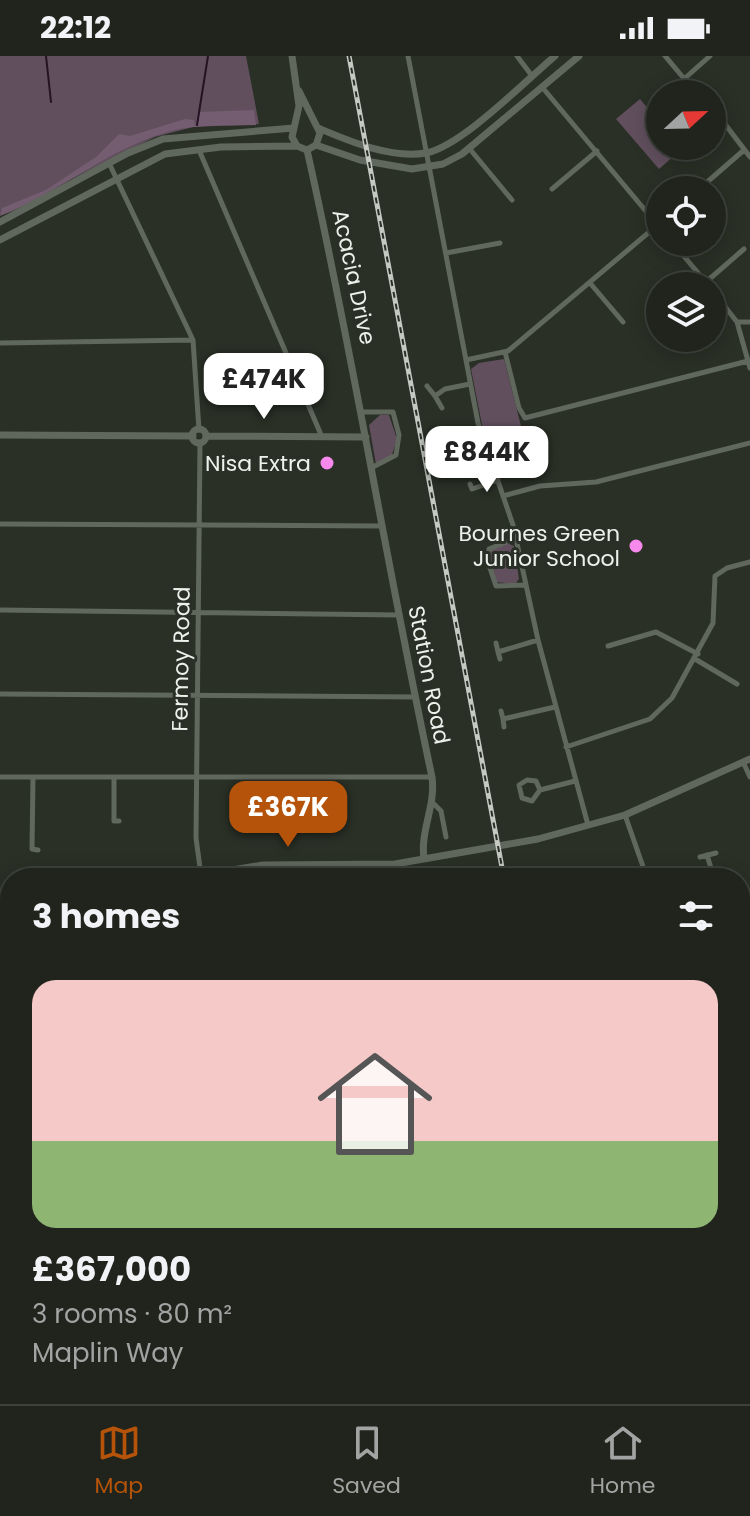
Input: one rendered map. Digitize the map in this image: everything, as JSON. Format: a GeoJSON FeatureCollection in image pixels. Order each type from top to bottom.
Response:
{"type":"FeatureCollection","features":[{"type":"Feature","properties":{"kind":"street"},"geometry":{"type":"LineString","coordinates":[[0,240],[165,154],[198,149],[297,146],[307,150],[316,145],[320,138],[299,91],[292,56]]}},
{"type":"Feature","properties":{"kind":"street"},"geometry":{"type":"LineString","coordinates":[[408,56],[480,430],[516,538],[524,585],[588,826]]}},
{"type":"Feature","properties":{"kind":"street"},"geometry":{"type":"LineString","coordinates":[[517,56],[532,76]]}},
{"type":"Feature","properties":{"kind":"street"},"geometry":{"type":"LineString","coordinates":[[0,222],[109,163],[163,139],[296,126],[305,121],[344,140],[379,149],[427,153],[460,137],[555,56]]}},
{"type":"Feature","properties":{"kind":"street"},"geometry":{"type":"LineString","coordinates":[[316,145],[397,167],[443,164],[469,148],[579,56]]}},
{"type":"Feature","properties":{"kind":"street"},"geometry":{"type":"LineString","coordinates":[[665,56],[684,79],[710,56]]}},
{"type":"Feature","properties":{"kind":"street"},"geometry":{"type":"LineString","coordinates":[[542,87],[646,209]]}},
{"type":"Feature","properties":{"kind":"street"},"geometry":{"type":"LineString","coordinates":[[297,146],[292,137],[299,91]]}},
{"type":"Feature","properties":{"kind":"street"},"geometry":{"type":"LineString","coordinates":[[726,126],[750,157]]}},
{"type":"Feature","properties":{"kind":"street"},"geometry":{"type":"LineString","coordinates":[[469,148],[512,200]]}},
{"type":"Feature","properties":{"kind":"street"},"geometry":{"type":"LineString","coordinates":[[198,149],[322,437]]}},
{"type":"Feature","properties":{"kind":"street","name":"Acacia Drive"},"geometry":{"type":"LineString","coordinates":[[307,150],[362,412],[387,556]]}},
{"type":"Feature","properties":{"kind":"street"},"geometry":{"type":"LineString","coordinates":[[714,176],[744,150]]}},
{"type":"Feature","properties":{"kind":"street"},"geometry":{"type":"LineString","coordinates":[[552,189],[597,151]]}},
{"type":"Feature","properties":{"kind":"street","name":"Fermoy Road"},"geometry":{"type":"LineString","coordinates":[[109,163],[193,340],[199,436],[196,838],[200,868]]}},
{"type":"Feature","properties":{"kind":"street"},"geometry":{"type":"LineString","coordinates":[[466,360],[505,352],[646,236]]}},
{"type":"Feature","properties":{"kind":"street"},"geometry":{"type":"LineString","coordinates":[[446,253],[500,243]]}},
{"type":"Feature","properties":{"kind":"street"},"geometry":{"type":"LineString","coordinates":[[722,272],[744,249]]}},
{"type":"Feature","properties":{"kind":"street"},"geometry":{"type":"LineString","coordinates":[[684,256],[697,272]]}},
{"type":"Feature","properties":{"kind":"street"},"geometry":{"type":"LineString","coordinates":[[590,283],[623,322]]}},
{"type":"Feature","properties":{"kind":"street"},"geometry":{"type":"LineString","coordinates":[[726,308],[737,322],[750,368]]}},
{"type":"Feature","properties":{"kind":"street"},"geometry":{"type":"LineString","coordinates":[[737,322],[750,322]]}},
{"type":"Feature","properties":{"kind":"street"},"geometry":{"type":"LineString","coordinates":[[0,343],[193,340]]}},
{"type":"Feature","properties":{"kind":"street"},"geometry":{"type":"LineString","coordinates":[[505,352],[520,413],[525,418],[748,361]]}},
{"type":"Feature","properties":{"kind":"street"},"geometry":{"type":"LineString","coordinates":[[435,396],[445,389],[470,384]]}},
{"type":"Feature","properties":{"kind":"street"},"geometry":{"type":"LineString","coordinates":[[427,386],[442,408]]}},
{"type":"Feature","properties":{"kind":"street"},"geometry":{"type":"LineString","coordinates":[[362,412],[393,412],[399,435],[396,455],[371,468]]}},
{"type":"Feature","properties":{"kind":"street"},"geometry":{"type":"LineString","coordinates":[[503,496],[540,486],[596,482],[750,443],[750,434]]}},
{"type":"Feature","properties":{"kind":"street"},"geometry":{"type":"LineString","coordinates":[[0,435],[366,437]]}},
{"type":"Feature","properties":{"kind":"street"},"geometry":{"type":"LineString","coordinates":[[472,489],[498,480]]}},
{"type":"Feature","properties":{"kind":"street"},"geometry":{"type":"LineString","coordinates":[[0,524],[381,526]]}},
{"type":"Feature","properties":{"kind":"street"},"geometry":{"type":"LineString","coordinates":[[516,538],[491,547],[486,556],[494,584],[501,588],[524,585]]}},
{"type":"Feature","properties":{"kind":"street","name":"Station Road"},"geometry":{"type":"LineString","coordinates":[[387,556],[432,777],[432,802],[423,836],[424,859]]}},
{"type":"Feature","properties":{"kind":"street"},"geometry":{"type":"LineString","coordinates":[[566,747],[650,719],[675,694],[716,616],[712,588],[715,576],[727,568],[750,562]]}},
{"type":"Feature","properties":{"kind":"street"},"geometry":{"type":"LineString","coordinates":[[0,610],[399,615]]}},
{"type":"Feature","properties":{"kind":"street"},"geometry":{"type":"LineString","coordinates":[[608,646],[656,632],[737,684]]}},
{"type":"Feature","properties":{"kind":"street"},"geometry":{"type":"LineString","coordinates":[[496,643],[499,655],[538,640]]}},
{"type":"Feature","properties":{"kind":"street"},"geometry":{"type":"LineString","coordinates":[[0,694],[415,697]]}},
{"type":"Feature","properties":{"kind":"street"},"geometry":{"type":"LineString","coordinates":[[503,719],[555,707]]}},
{"type":"Feature","properties":{"kind":"street"},"geometry":{"type":"LineString","coordinates":[[501,711],[504,727]]}},
{"type":"Feature","properties":{"kind":"street"},"geometry":{"type":"LineString","coordinates":[[244,868],[263,865],[395,864],[507,845],[625,815],[747,760],[750,777]]}},
{"type":"Feature","properties":{"kind":"street"},"geometry":{"type":"LineString","coordinates":[[0,777],[432,777]]}},
{"type":"Feature","properties":{"kind":"street"},"geometry":{"type":"LineString","coordinates":[[32,849],[33,777]]}},
{"type":"Feature","properties":{"kind":"street"},"geometry":{"type":"LineString","coordinates":[[114,777],[114,821]]}},
{"type":"Feature","properties":{"kind":"street"},"geometry":{"type":"LineString","coordinates":[[540,790],[530,779],[521,783],[518,792],[529,801],[535,799],[540,790],[575,781]]}},
{"type":"Feature","properties":{"kind":"street","name":"Station Road"},"geometry":{"type":"LineString","coordinates":[[432,802],[441,811],[446,837]]}},
{"type":"Feature","properties":{"kind":"street"},"geometry":{"type":"LineString","coordinates":[[625,815],[644,868]]}},
{"type":"Feature","properties":{"kind":"street"},"geometry":{"type":"LineString","coordinates":[[700,857],[716,853]]}},
{"type":"Feature","properties":{"kind":"street"},"geometry":{"type":"LineString","coordinates":[[707,855],[711,868]]}},
{"type":"Feature","properties":{"kind":"street"},"geometry":{"type":"LineString","coordinates":[[395,864],[395,868]]}},
{"type":"Feature","properties":{"kind":"shaded area"},"geometry":{"type":"Polygon","coordinates":[[[0,56],[246,56],[259,124],[193,127],[155,137],[0,215],[0,56]]]}},
{"type":"Feature","properties":{"kind":"shaded area"},"geometry":{"type":"Polygon","coordinates":[[[640,99],[646,106],[646,154],[616,119],[640,99]]]}},
{"type":"Feature","properties":{"kind":"shaded area"},"geometry":{"type":"Polygon","coordinates":[[[254,110],[256,125],[195,127],[198,112],[254,110]]]}},
{"type":"Feature","properties":{"kind":"shaded area"},"geometry":{"type":"Polygon","coordinates":[[[185,119],[194,120],[195,127],[171,131],[126,148],[0,216],[2,208],[46,190],[96,157],[119,134],[130,136],[185,119]]]}},
{"type":"Feature","properties":{"kind":"shaded area"},"geometry":{"type":"Polygon","coordinates":[[[651,160],[669,160],[659,169],[651,160]]]}},
{"type":"Feature","properties":{"kind":"shaded area"},"geometry":{"type":"Polygon","coordinates":[[[504,359],[521,426],[484,435],[471,369],[479,363],[504,359]]]}},
{"type":"Feature","properties":{"kind":"shaded area"},"geometry":{"type":"Polygon","coordinates":[[[380,415],[389,415],[397,439],[391,458],[376,464],[369,425],[380,415]]]}},
{"type":"Feature","properties":{"kind":"shaded area"},"geometry":{"type":"Polygon","coordinates":[[[507,543],[514,546],[519,579],[515,584],[495,582],[488,554],[507,543]]]}},
{"type":"Feature","properties":{"kind":"waterway"},"geometry":{"type":"LineString","coordinates":[[46,56],[51,102]]}},
{"type":"Feature","properties":{"kind":"waterway"},"geometry":{"type":"LineString","coordinates":[[197,125],[208,56]]}},
{"type":"Feature","properties":{"kind":"railway"},"geometry":{"type":"LineString","coordinates":[[349,56],[502,868]]}},
{"type":"Feature","properties":{"kind":"place","name":"Nisa Extra"},"geometry":{"type":"Point","coordinates":[327,463]}},
{"type":"Feature","properties":{"kind":"place","name":"Bournes Green Junior School"},"geometry":{"type":"Point","coordinates":[636,546]}}]}
